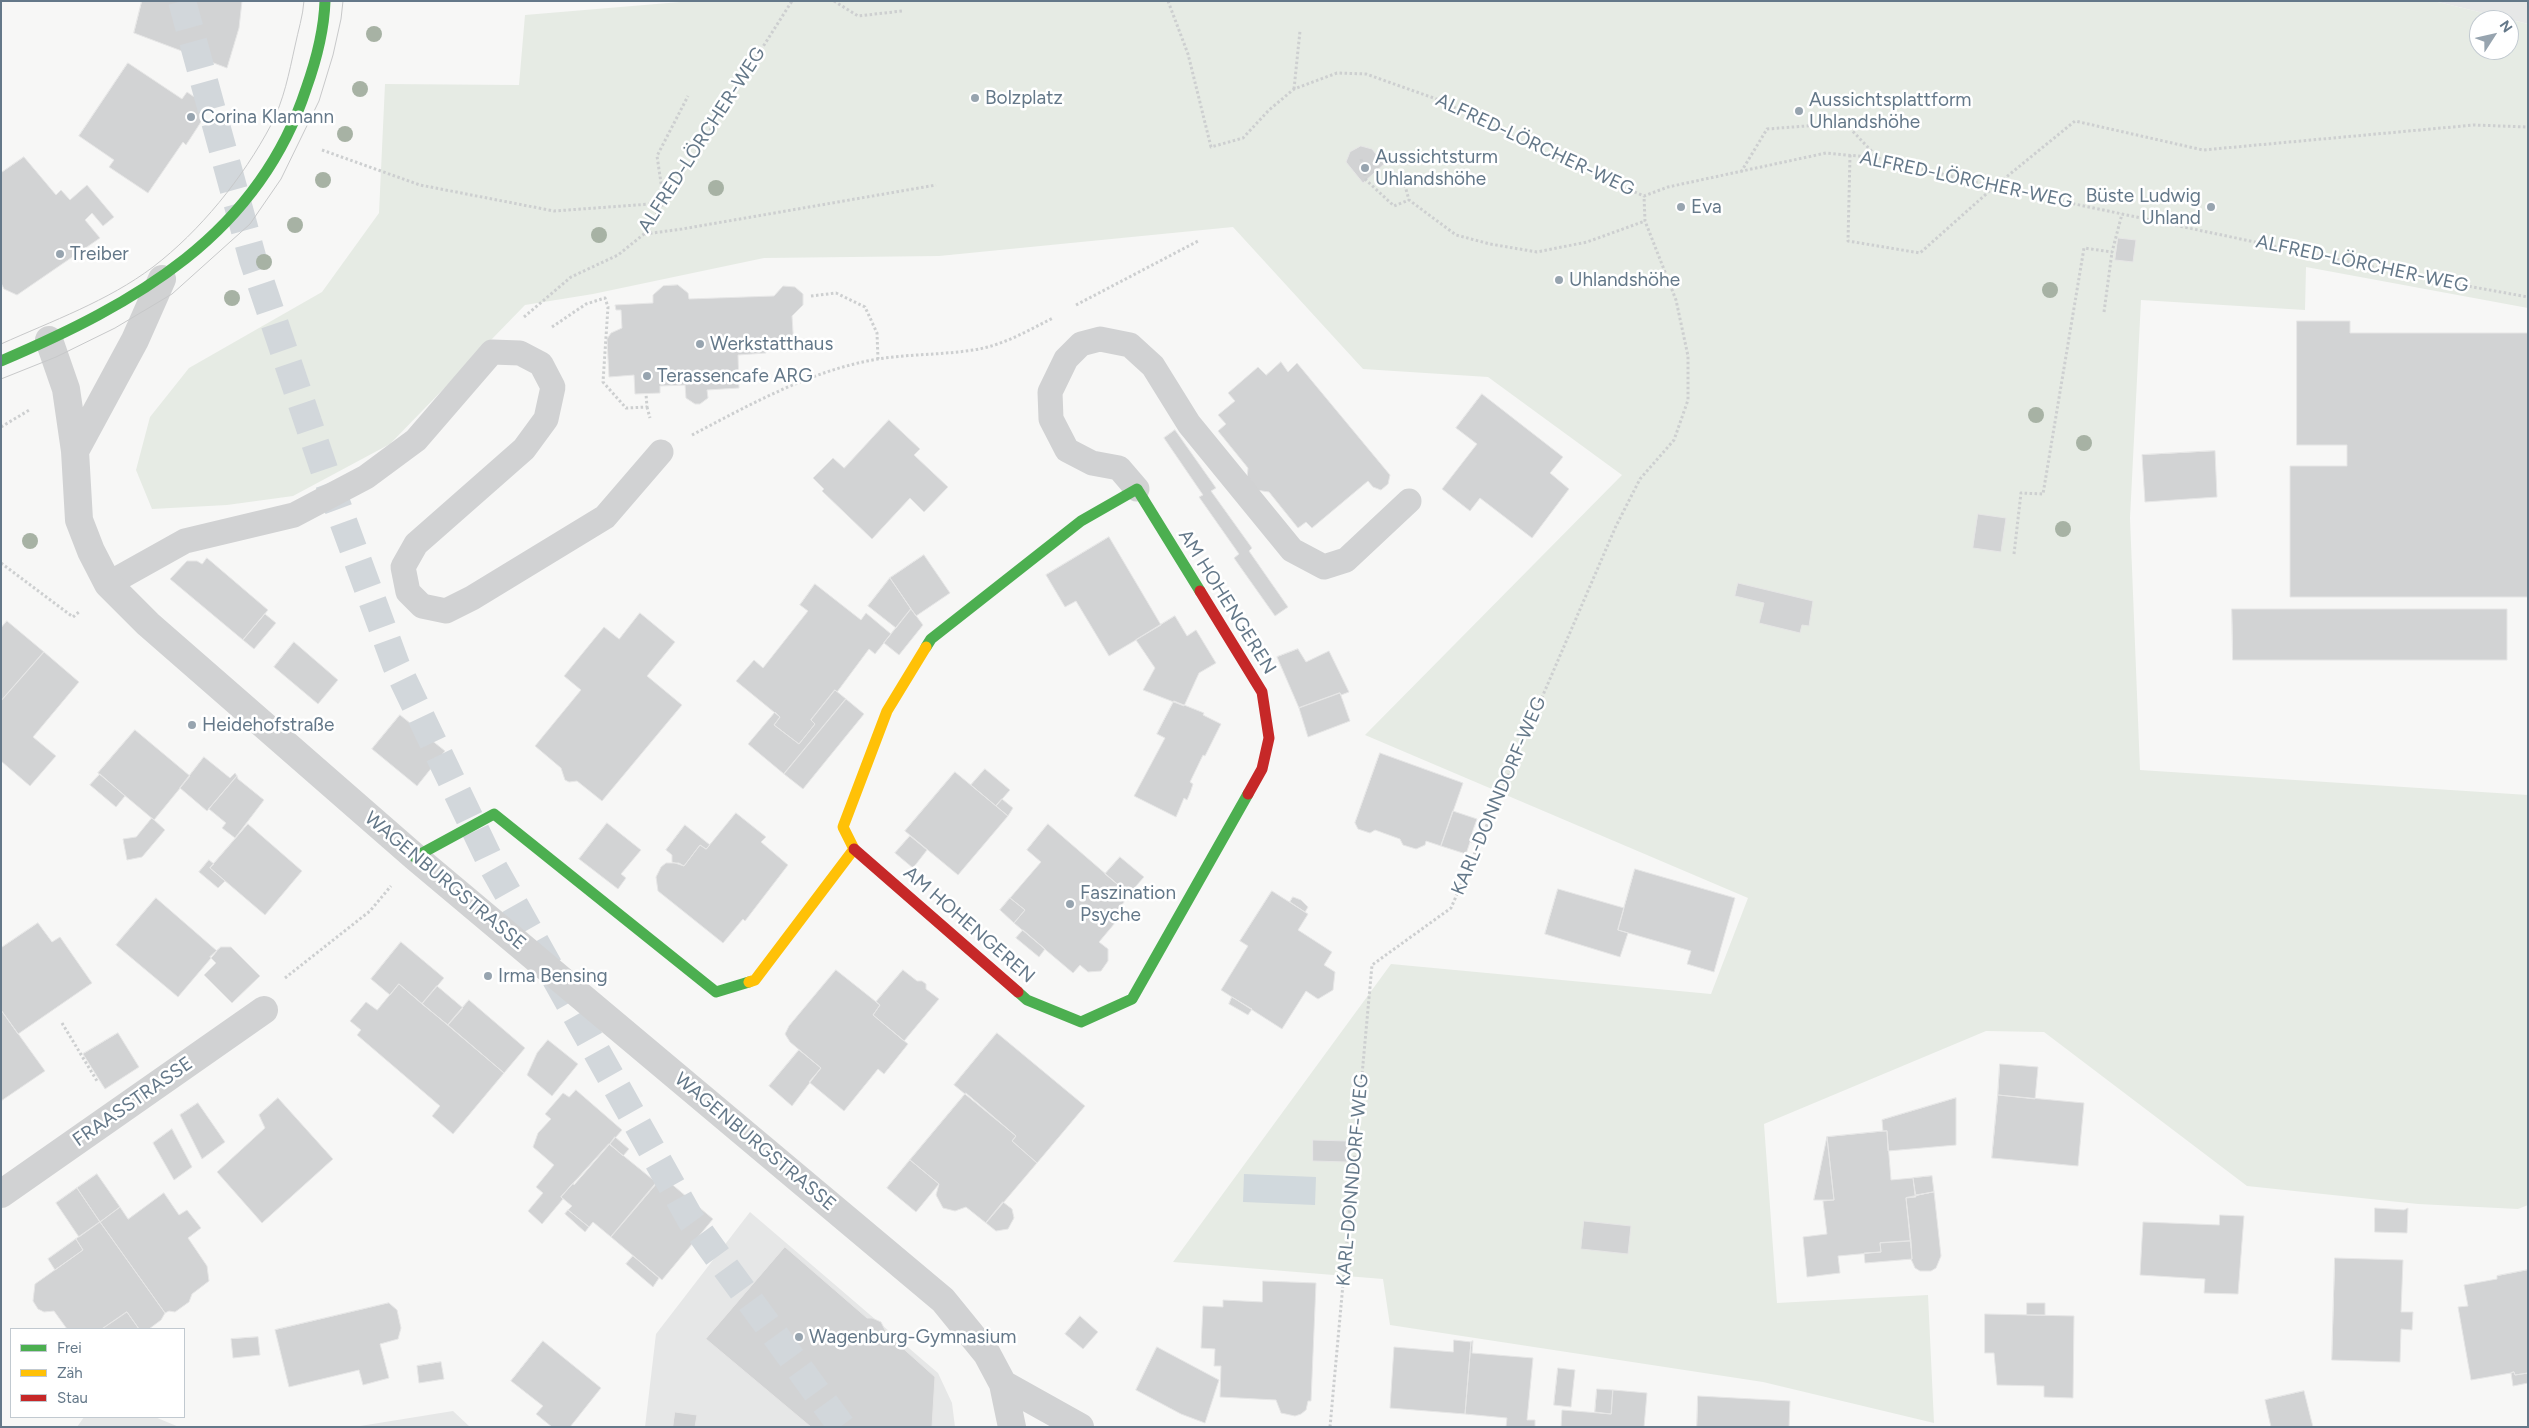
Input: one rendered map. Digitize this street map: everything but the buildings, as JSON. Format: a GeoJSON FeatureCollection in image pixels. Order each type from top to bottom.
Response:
{"type":"FeatureCollection","features":[{"type":"Feature","properties":{"kind":"street"},"geometry":{"type":"LineString","coordinates":[[1,361],[104,314],[162,279],[203,245],[239,209],[268,171],[289,136],[307,93],[317,50],[325,1]]}},
{"type":"Feature","properties":{"kind":"street"},"geometry":{"type":"LineString","coordinates":[[75,451],[135,340],[162,279]]}},
{"type":"Feature","properties":{"kind":"street","name":"WAGENBURGSTRASSE"},"geometry":{"type":"LineString","coordinates":[[49,340],[66,389],[75,451],[79,520],[91,551],[108,584],[148,624],[415,857],[943,1300],[987,1354],[1003,1384],[1012,1427]]}},
{"type":"Feature","properties":{"kind":"street","name":"AM HOHENGEREN"},"geometry":{"type":"LineString","coordinates":[[1137,489],[1262,692],[1269,738],[1262,769],[1132,999],[1081,1022],[1027,1000],[854,848],[843,827],[887,711],[931,638],[1081,521],[1137,489]]}},
{"type":"Feature","properties":{"kind":"street"},"geometry":{"type":"LineString","coordinates":[[415,857],[494,814],[716,992],[755,980],[854,848]]}},
{"type":"Feature","properties":{"kind":"street","name":"FRAASSTRASSE"},"geometry":{"type":"LineString","coordinates":[[1,1194],[264,1010]]}},
{"type":"Feature","properties":{"kind":"street"},"geometry":{"type":"LineString","coordinates":[[1003,1384],[1080,1427]]}},
{"type":"Feature","properties":{"kind":"lane"},"geometry":{"type":"LineString","coordinates":[[1137,489],[1119,468],[1092,463],[1067,450],[1050,419],[1050,392],[1066,358],[1081,344],[1100,339],[1130,345],[1136,350],[1153,366],[1189,424],[1292,550],[1324,566],[1346,560],[1409,501]]}},
{"type":"Feature","properties":{"kind":"lane"},"geometry":{"type":"LineString","coordinates":[[108,584],[185,541],[294,515],[366,477],[416,440],[492,352],[520,353],[541,364],[553,387],[546,419],[524,449],[416,544],[403,567],[408,592],[422,606],[446,611],[472,598],[606,516],[661,452]]}},
{"type":"Feature","properties":{"kind":"path","name":"ALFRED-LÖRCHER-WEG"},"geometry":{"type":"LineString","coordinates":[[492,352],[516,324],[571,276],[618,255],[644,234],[792,1]]}},
{"type":"Feature","properties":{"kind":"path"},"geometry":{"type":"LineString","coordinates":[[834,1],[858,16],[902,11]]}},
{"type":"Feature","properties":{"kind":"path","name":"ALFRED-LÖRCHER-WEG"},"geometry":{"type":"LineString","coordinates":[[1168,1],[1188,54],[1211,147],[1243,138],[1269,110],[1294,89],[1337,73],[1366,74],[1442,101],[1528,145],[1644,196],[1668,187],[1826,153],[1878,158],[1994,187],[2440,281],[2528,297]]}},
{"type":"Feature","properties":{"kind":"path"},"geometry":{"type":"LineString","coordinates":[[1294,89],[1300,31]]}},
{"type":"Feature","properties":{"kind":"path"},"geometry":{"type":"LineString","coordinates":[[289,136],[300,142],[420,185],[554,211],[664,203],[657,156],[688,96]]}},
{"type":"Feature","properties":{"kind":"path"},"geometry":{"type":"LineString","coordinates":[[1850,156],[1848,241],[1920,253],[1994,187],[2075,121],[2203,150],[2474,125],[2528,127]]}},
{"type":"Feature","properties":{"kind":"path"},"geometry":{"type":"LineString","coordinates":[[1740,172],[1767,129],[1845,123],[1878,158]]}},
{"type":"Feature","properties":{"kind":"path"},"geometry":{"type":"LineString","coordinates":[[1361,159],[1366,180],[1394,206],[1409,200]]}},
{"type":"Feature","properties":{"kind":"path"},"geometry":{"type":"LineString","coordinates":[[1402,174],[1409,200],[1456,234],[1490,244],[1537,252],[1587,242],[1645,221]]}},
{"type":"Feature","properties":{"kind":"path"},"geometry":{"type":"LineString","coordinates":[[644,234],[936,185]]}},
{"type":"Feature","properties":{"kind":"path","name":"KARL-DONNDORF-WEG"},"geometry":{"type":"LineString","coordinates":[[1330,1427],[1372,965],[1451,908],[1616,526],[1640,479],[1674,440],[1688,400],[1688,356],[1676,300],[1645,221],[1644,196]]}},
{"type":"Feature","properties":{"kind":"path"},"geometry":{"type":"LineString","coordinates":[[2104,312],[2112,252],[2122,214]]}},
{"type":"Feature","properties":{"kind":"path"},"geometry":{"type":"LineString","coordinates":[[1071,308],[1200,240]]}},
{"type":"Feature","properties":{"kind":"path"},"geometry":{"type":"LineString","coordinates":[[2014,554],[2021,493],[2042,494],[2084,248],[2112,252]]}},
{"type":"Feature","properties":{"kind":"path"},"geometry":{"type":"LineString","coordinates":[[811,296],[836,293],[865,307],[877,333],[878,359]]}},
{"type":"Feature","properties":{"kind":"path"},"geometry":{"type":"LineString","coordinates":[[552,327],[586,304],[605,298],[608,307],[603,382],[626,408],[646,407],[646,394]]}},
{"type":"Feature","properties":{"kind":"path"},"geometry":{"type":"LineString","coordinates":[[661,452],[750,404],[819,375],[878,359],[974,350],[1007,341],[1062,313]]}},
{"type":"Feature","properties":{"kind":"path"},"geometry":{"type":"LineString","coordinates":[[1,563],[73,617],[108,584]]}},
{"type":"Feature","properties":{"kind":"path"},"geometry":{"type":"LineString","coordinates":[[264,1010],[280,982],[370,911]]}},
{"type":"Feature","properties":{"kind":"path"},"geometry":{"type":"LineString","coordinates":[[62,1022],[117,1114]]}},
{"type":"Feature","properties":{"kind":"shaded area"},"geometry":{"type":"Polygon","coordinates":[[[692,1],[2434,1],[2471,10],[2469,10],[2469,60],[2519,60],[2519,22],[2528,24],[2528,308],[2306,267],[2305,310],[2141,300],[2130,518],[2140,770],[2528,795],[2528,1205],[2518,1209],[2418,1204],[2247,1186],[2044,1032],[1986,1031],[1764,1124],[1777,1303],[1928,1295],[1934,1423],[1763,1382],[1390,1325],[1383,1279],[1173,1262],[1391,964],[1711,994],[1748,898],[1365,735],[1622,475],[1488,377],[1363,369],[1233,227],[939,256],[764,258],[593,294],[525,305],[390,444],[293,496],[227,505],[152,509],[136,470],[150,417],[189,368],[322,292],[379,213],[385,84],[519,85],[525,15],[692,1]]]}},
{"type":"Feature","properties":{"kind":"shaded area"},"geometry":{"type":"Polygon","coordinates":[[[2434,1],[2528,1],[2528,24],[2519,22],[2519,10],[2471,10],[2434,1]]]}},
{"type":"Feature","properties":{"kind":"shaded area"},"geometry":{"type":"Polygon","coordinates":[[[1244,1174],[1316,1177],[1315,1205],[1243,1202],[1244,1174]]]}},
{"type":"Feature","properties":{"kind":"shaded area","name":"Wagenburg-Gymnasium"},"geometry":{"type":"Polygon","coordinates":[[[750,1212],[938,1373],[952,1403],[955,1427],[645,1427],[656,1334],[750,1212]]]}},
{"type":"Feature","properties":{"kind":"shaded area"},"geometry":{"type":"Polygon","coordinates":[[[453,1411],[470,1427],[354,1427],[453,1411]]]}},
{"type":"Feature","properties":{"kind":"shaded area"},"geometry":{"type":"Polygon","coordinates":[[[83,1418],[157,1418],[179,1427],[77,1427],[83,1418]]]}},
{"type":"Feature","properties":{"kind":"tunnel"},"geometry":{"type":"LineString","coordinates":[[182,1],[253,260],[325,472],[396,665],[492,865],[691,1220],[842,1427]]}},
{"type":"Feature","properties":{"kind":"tram line"},"geometry":{"type":"LineString","coordinates":[[1,344],[79,310],[136,279],[170,253],[204,220],[234,184],[260,145],[276,116],[288,76],[302,18],[304,1]]}},
{"type":"Feature","properties":{"kind":"tram line"},"geometry":{"type":"LineString","coordinates":[[1,379],[56,357],[115,328],[172,294],[250,224],[281,179],[319,101],[333,55],[343,1]]}},
{"type":"Feature","properties":{"kind":"traffic: fast"},"geometry":{"type":"LineString","coordinates":[[1,361],[98,315],[143,289],[185,259],[223,225],[257,186],[285,141],[313,68],[321,35],[325,1]]}},
{"type":"Feature","properties":{"kind":"traffic: fast"},"geometry":{"type":"LineString","coordinates":[[926,647],[931,639],[1081,521],[1137,489],[1200,591]]}},
{"type":"Feature","properties":{"kind":"traffic: fast"},"geometry":{"type":"LineString","coordinates":[[1018,992],[1027,1000],[1081,1022],[1132,999],[1248,794]]}},
{"type":"Feature","properties":{"kind":"traffic: fast"},"geometry":{"type":"LineString","coordinates":[[415,857],[494,814],[716,992],[749,982]]}},
{"type":"Feature","properties":{"kind":"traffic: slow"},"geometry":{"type":"LineString","coordinates":[[749,982],[755,980],[854,849],[843,827],[887,711],[926,647]]}},
{"type":"Feature","properties":{"kind":"traffic: jam"},"geometry":{"type":"LineString","coordinates":[[1200,591],[1262,692],[1269,738],[1262,769],[1248,794]]}},
{"type":"Feature","properties":{"kind":"traffic: jam"},"geometry":{"type":"LineString","coordinates":[[854,849],[1018,992]]}},
{"type":"Feature","properties":{"kind":"place","name":"Bolzplatz"},"geometry":{"type":"Point","coordinates":[975,98]}},
{"type":"Feature","properties":{"kind":"place","name":"Aussichtsplattform Uhlandshöhe"},"geometry":{"type":"Point","coordinates":[1799,111]}},
{"type":"Feature","properties":{"kind":"place","name":"Corina Klamann"},"geometry":{"type":"Point","coordinates":[191,117]}},
{"type":"Feature","properties":{"kind":"place","name":"Aussichtsturm Uhlandshöhe"},"geometry":{"type":"Point","coordinates":[1365,168]}},
{"type":"Feature","properties":{"kind":"place","name":"Eva"},"geometry":{"type":"Point","coordinates":[1681,207]}},
{"type":"Feature","properties":{"kind":"place","name":"Büste Ludwig Uhland"},"geometry":{"type":"Point","coordinates":[2211,207]}},
{"type":"Feature","properties":{"kind":"place","name":"Treiber"},"geometry":{"type":"Point","coordinates":[60,254]}},
{"type":"Feature","properties":{"kind":"place","name":"Uhlandshöhe"},"geometry":{"type":"Point","coordinates":[1559,280]}},
{"type":"Feature","properties":{"kind":"place","name":"Werkstatthaus"},"geometry":{"type":"Point","coordinates":[700,344]}},
{"type":"Feature","properties":{"kind":"place","name":"Terassencafe ARG"},"geometry":{"type":"Point","coordinates":[647,376]}},
{"type":"Feature","properties":{"kind":"place","name":"Heidehofstraße"},"geometry":{"type":"Point","coordinates":[192,725]}},
{"type":"Feature","properties":{"kind":"place","name":"Faszination Psyche"},"geometry":{"type":"Point","coordinates":[1070,904]}},
{"type":"Feature","properties":{"kind":"place","name":"Irma Bensing"},"geometry":{"type":"Point","coordinates":[488,976]}},
{"type":"Feature","properties":{"kind":"place","name":"Wagenburg-Gymnasium"},"geometry":{"type":"Point","coordinates":[799,1337]}}]}
